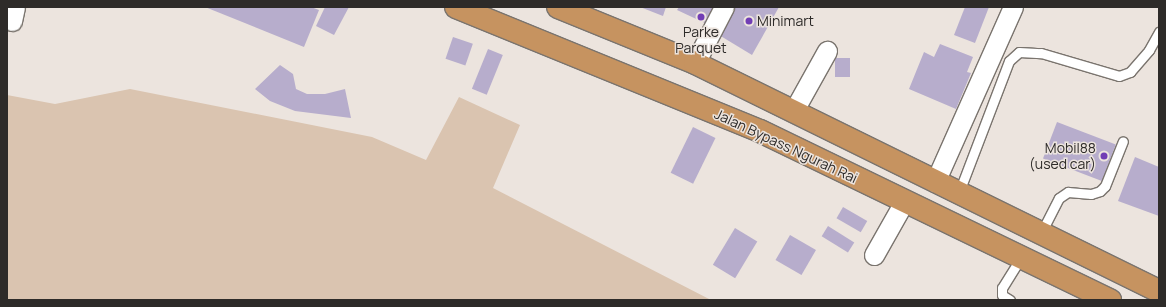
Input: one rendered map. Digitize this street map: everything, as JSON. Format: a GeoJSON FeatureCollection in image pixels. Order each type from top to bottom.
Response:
{"type":"FeatureCollection","features":[{"type":"Feature","properties":{"kind":"highway","name":"Jalan Bypass Ngurah Rai"},"geometry":{"type":"LineString","coordinates":[[456,7],[760,131],[904,202],[1110,300]]}},
{"type":"Feature","properties":{"kind":"highway"},"geometry":{"type":"LineString","coordinates":[[558,7],[695,63],[1040,234],[1159,291]]}},
{"type":"Feature","properties":{"kind":"street"},"geometry":{"type":"LineString","coordinates":[[695,63],[724,7]]}},
{"type":"Feature","properties":{"kind":"street"},"geometry":{"type":"LineString","coordinates":[[935,182],[1013,7]]}},
{"type":"Feature","properties":{"kind":"street"},"geometry":{"type":"LineString","coordinates":[[793,112],[827,51]]}},
{"type":"Feature","properties":{"kind":"street"},"geometry":{"type":"LineString","coordinates":[[874,255],[904,202]]}},
{"type":"Feature","properties":{"kind":"lane"},"geometry":{"type":"LineString","coordinates":[[959,194],[994,106],[1009,61],[1019,52],[1041,53],[1119,76],[1130,72],[1149,50],[1159,32]]}},
{"type":"Feature","properties":{"kind":"lane"},"geometry":{"type":"LineString","coordinates":[[1040,234],[1059,198],[1068,192],[1096,193],[1105,186],[1123,141]]}},
{"type":"Feature","properties":{"kind":"lane"},"geometry":{"type":"LineString","coordinates":[[1010,300],[1002,295],[1002,288],[1022,257]]}},
{"type":"Feature","properties":{"kind":"shaded area"},"geometry":{"type":"Polygon","coordinates":[[[130,89],[372,137],[426,160],[459,97],[520,125],[493,188],[711,300],[7,300],[7,95],[55,104],[130,89]]]}},
{"type":"Feature","properties":{"kind":"building"},"geometry":{"type":"Polygon","coordinates":[[[205,7],[311,7],[319,10],[304,47],[205,7]]]}},
{"type":"Feature","properties":{"kind":"building"},"geometry":{"type":"Polygon","coordinates":[[[325,7],[349,7],[334,35],[316,26],[325,7]]]}},
{"type":"Feature","properties":{"kind":"building"},"geometry":{"type":"Polygon","coordinates":[[[640,7],[666,7],[663,16],[640,7]]]}},
{"type":"Feature","properties":{"kind":"building","name":"Parke Parquet"},"geometry":{"type":"Polygon","coordinates":[[[679,7],[715,7],[707,24],[677,10],[679,7]]]}},
{"type":"Feature","properties":{"kind":"building","name":"Minimart"},"geometry":{"type":"Polygon","coordinates":[[[735,7],[779,7],[752,55],[719,35],[735,7]]]}},
{"type":"Feature","properties":{"kind":"building"},"geometry":{"type":"Polygon","coordinates":[[[965,7],[989,7],[975,43],[954,35],[965,7]]]}},
{"type":"Feature","properties":{"kind":"building"},"geometry":{"type":"Polygon","coordinates":[[[453,37],[473,44],[465,66],[446,59],[453,37]]]}},
{"type":"Feature","properties":{"kind":"building"},"geometry":{"type":"Polygon","coordinates":[[[940,44],[973,57],[967,72],[971,73],[956,109],[909,89],[924,52],[934,57],[940,44]]]}},
{"type":"Feature","properties":{"kind":"building"},"geometry":{"type":"Polygon","coordinates":[[[488,49],[503,55],[487,95],[472,89],[488,49]]]}},
{"type":"Feature","properties":{"kind":"building"},"geometry":{"type":"Polygon","coordinates":[[[835,58],[850,58],[850,77],[835,77],[835,58]]]}},
{"type":"Feature","properties":{"kind":"building"},"geometry":{"type":"Polygon","coordinates":[[[280,65],[293,74],[296,89],[307,94],[325,94],[345,89],[351,118],[295,111],[270,101],[255,89],[280,65]]]}},
{"type":"Feature","properties":{"kind":"building"},"geometry":{"type":"Polygon","coordinates":[[[1057,122],[1116,145],[1102,181],[1043,158],[1057,122]]]}},
{"type":"Feature","properties":{"kind":"building"},"geometry":{"type":"Polygon","coordinates":[[[693,127],[715,138],[693,184],[671,173],[693,127]]]}},
{"type":"Feature","properties":{"kind":"building"},"geometry":{"type":"Polygon","coordinates":[[[1135,157],[1159,167],[1159,216],[1118,201],[1135,157]]]}},
{"type":"Feature","properties":{"kind":"building"},"geometry":{"type":"Polygon","coordinates":[[[843,207],[867,221],[861,232],[836,218],[843,207]]]}},
{"type":"Feature","properties":{"kind":"building"},"geometry":{"type":"Polygon","coordinates":[[[828,226],[854,242],[848,253],[822,236],[828,226]]]}},
{"type":"Feature","properties":{"kind":"building"},"geometry":{"type":"Polygon","coordinates":[[[735,228],[757,241],[735,278],[713,265],[735,228]]]}},
{"type":"Feature","properties":{"kind":"building"},"geometry":{"type":"Polygon","coordinates":[[[790,235],[816,250],[801,275],[776,260],[790,235]]]}},
{"type":"Feature","properties":{"kind":"place","name":"Parke Parquet"},"geometry":{"type":"Point","coordinates":[701,17]}},
{"type":"Feature","properties":{"kind":"place","name":"Minimart"},"geometry":{"type":"Point","coordinates":[749,21]}},
{"type":"Feature","properties":{"kind":"place","name":"Mobil88 (used car)"},"geometry":{"type":"Point","coordinates":[1104,156]}}]}
